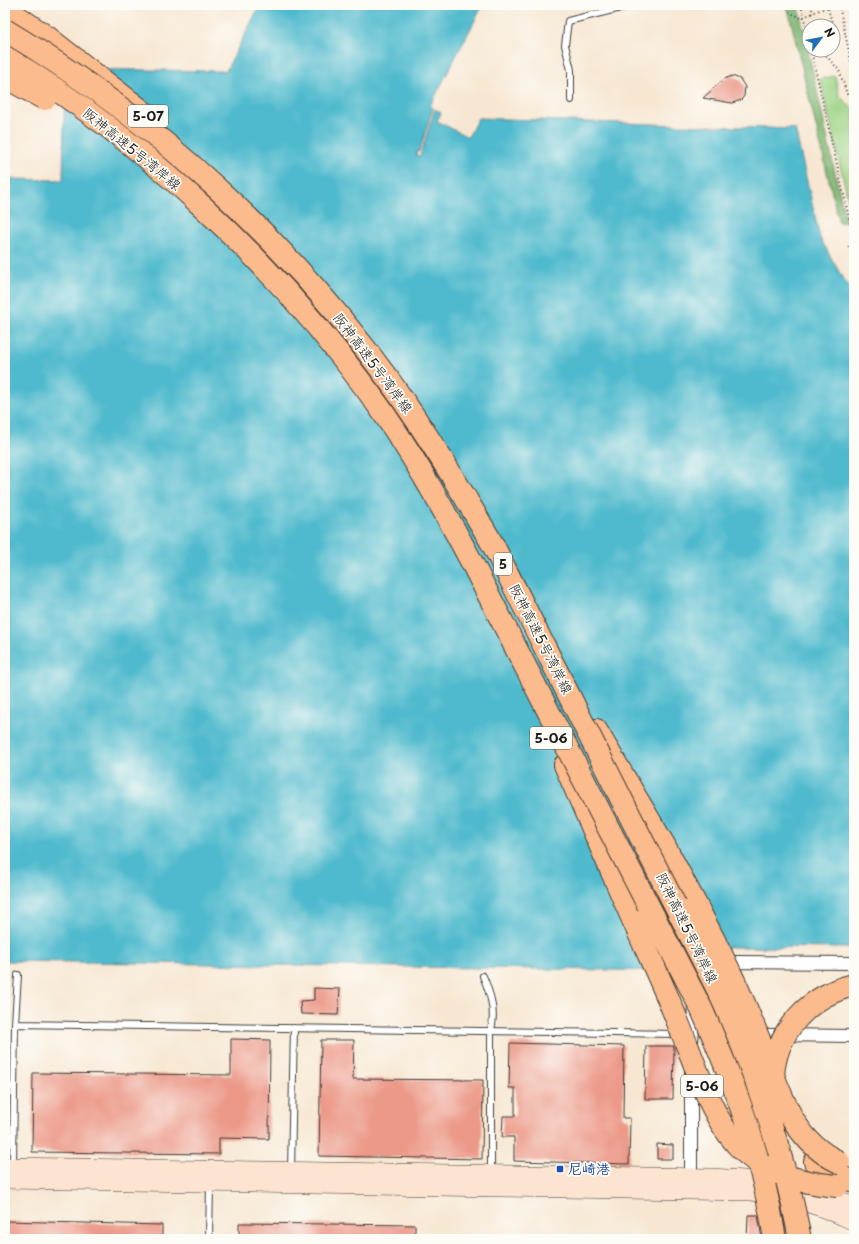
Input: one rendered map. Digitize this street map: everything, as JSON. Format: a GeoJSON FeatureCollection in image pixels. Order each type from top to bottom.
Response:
{"type":"FeatureCollection","features":[{"type":"Feature","properties":{"kind":"highway","name":"5-07"},"geometry":{"type":"LineString","coordinates":[[5,8],[47,37],[168,132],[208,168],[246,208],[274,243]]}},
{"type":"Feature","properties":{"kind":"highway","name":"阪神高速5号湾岸線"},"geometry":{"type":"LineString","coordinates":[[5,30],[76,75],[162,140],[202,174],[274,243],[363,346],[418,421],[468,501],[492,545],[648,849],[736,1028],[757,1081],[782,1155],[800,1239]]}},
{"type":"Feature","properties":{"kind":"highway","name":"阪神高速5号湾岸線"},"geometry":{"type":"LineString","coordinates":[[5,57],[59,92],[102,123],[145,157],[186,193],[267,271],[306,313],[340,354],[399,436],[448,517],[469,557],[678,964],[720,1051],[751,1136],[762,1176],[775,1239]]}},
{"type":"Feature","properties":{"kind":"highway"},"geometry":{"type":"LineString","coordinates":[[5,77],[48,100],[100,133],[186,193]]}},
{"type":"Feature","properties":{"kind":"highway","name":"5-06"},"geometry":{"type":"LineString","coordinates":[[469,557],[499,634],[573,782],[679,1025],[709,1102],[719,1121],[739,1148],[751,1158],[766,1167],[795,1179],[809,1182],[854,1186]]}},
{"type":"Feature","properties":{"kind":"highway","name":"5-06"},"geometry":{"type":"LineString","coordinates":[[542,642],[632,788],[696,904],[740,994],[791,1118],[818,1150],[839,1162],[854,1166]]}},
{"type":"Feature","properties":{"kind":"highway","name":"5-06"},"geometry":{"type":"LineString","coordinates":[[854,985],[824,997],[801,1013],[782,1038],[773,1066],[773,1091],[781,1117],[796,1142],[817,1156],[837,1176],[854,1181]]}},
{"type":"Feature","properties":{"kind":"highway","name":"5-06"},"geometry":{"type":"LineString","coordinates":[[854,1000],[830,1009],[812,1022],[797,1040],[788,1060],[785,1083],[788,1106],[817,1156],[854,1166]]}},
{"type":"Feature","properties":{"kind":"street"},"geometry":{"type":"LineString","coordinates":[[5,77],[50,79]]}},
{"type":"Feature","properties":{"kind":"street"},"geometry":{"type":"LineString","coordinates":[[691,1184],[692,1034],[695,983],[736,962],[854,963]]}},
{"type":"Feature","properties":{"kind":"street"},"geometry":{"type":"LineString","coordinates":[[692,1034],[854,1036]]}},
{"type":"Feature","properties":{"kind":"street"},"geometry":{"type":"LineString","coordinates":[[9,1173],[691,1184],[772,1180],[830,1195],[854,1205]]}},
{"type":"Feature","properties":{"kind":"street"},"geometry":{"type":"LineString","coordinates":[[9,1173],[210,1183],[290,1177]]}},
{"type":"Feature","properties":{"kind":"street"},"geometry":{"type":"LineString","coordinates":[[691,1184],[774,1194],[796,1199],[854,1222]]}},
{"type":"Feature","properties":{"kind":"lane"},"geometry":{"type":"LineString","coordinates":[[572,100],[571,70],[565,46],[568,21],[611,7],[633,5]]}},
{"type":"Feature","properties":{"kind":"lane"},"geometry":{"type":"LineString","coordinates":[[9,1173],[18,975]]}},
{"type":"Feature","properties":{"kind":"lane"},"geometry":{"type":"LineString","coordinates":[[483,976],[491,996],[493,1021],[491,1030],[491,1180]]}},
{"type":"Feature","properties":{"kind":"lane"},"geometry":{"type":"LineString","coordinates":[[15,1024],[692,1034]]}},
{"type":"Feature","properties":{"kind":"lane"},"geometry":{"type":"LineString","coordinates":[[290,1177],[294,1028]]}},
{"type":"Feature","properties":{"kind":"lane"},"geometry":{"type":"LineString","coordinates":[[5,1087],[14,1087]]}},
{"type":"Feature","properties":{"kind":"lane"},"geometry":{"type":"LineString","coordinates":[[209,1239],[210,1183]]}},
{"type":"Feature","properties":{"kind":"path"},"geometry":{"type":"LineString","coordinates":[[785,5],[791,13],[801,18],[827,6],[830,18]]}},
{"type":"Feature","properties":{"kind":"path"},"geometry":{"type":"LineString","coordinates":[[801,5],[804,17]]}},
{"type":"Feature","properties":{"kind":"path"},"geometry":{"type":"LineString","coordinates":[[811,5],[813,13]]}},
{"type":"Feature","properties":{"kind":"path"},"geometry":{"type":"LineString","coordinates":[[839,5],[854,75]]}},
{"type":"Feature","properties":{"kind":"path"},"geometry":{"type":"LineString","coordinates":[[813,58],[850,222],[854,232]]}},
{"type":"Feature","properties":{"kind":"path"},"geometry":{"type":"LineString","coordinates":[[828,58],[839,70],[847,94],[854,102]]}},
{"type":"Feature","properties":{"kind":"path"},"geometry":{"type":"LineString","coordinates":[[848,247],[854,244]]}},
{"type":"Feature","properties":{"kind":"green space"},"geometry":{"type":"Polygon","coordinates":[[[787,5],[798,5],[801,19],[801,58],[810,58],[846,222],[839,223],[787,5]]]}},
{"type":"Feature","properties":{"kind":"green space"},"geometry":{"type":"Polygon","coordinates":[[[835,76],[839,95],[854,110],[854,225],[820,79],[835,76]]]}},
{"type":"Feature","properties":{"kind":"water"},"geometry":{"type":"Polygon","coordinates":[[[260,5],[483,5],[430,106],[433,108],[419,152],[417,151],[416,155],[420,156],[435,109],[441,113],[437,121],[468,137],[478,118],[795,129],[820,238],[843,279],[854,292],[854,948],[728,947],[693,971],[5,961],[5,179],[63,180],[65,69],[226,71],[260,5]]]}},
{"type":"Feature","properties":{"kind":"building"},"geometry":{"type":"Polygon","coordinates":[[[732,76],[740,79],[745,87],[744,96],[741,100],[732,103],[703,98],[724,79],[732,76]]]}},
{"type":"Feature","properties":{"kind":"building"},"geometry":{"type":"Polygon","coordinates":[[[314,988],[340,989],[338,1015],[301,1014],[300,1001],[314,1000],[314,988]]]}},
{"type":"Feature","properties":{"kind":"building"},"geometry":{"type":"Polygon","coordinates":[[[231,1039],[270,1040],[269,1139],[219,1138],[219,1154],[32,1152],[33,1073],[231,1075],[231,1039]]]}},
{"type":"Feature","properties":{"kind":"building"},"geometry":{"type":"Polygon","coordinates":[[[321,1040],[354,1040],[353,1079],[483,1080],[482,1159],[319,1156],[321,1040]]]}},
{"type":"Feature","properties":{"kind":"building"},"geometry":{"type":"Polygon","coordinates":[[[510,1043],[624,1046],[623,1118],[630,1118],[629,1164],[514,1161],[514,1137],[502,1137],[503,1116],[515,1116],[515,1088],[509,1088],[510,1043]]]}},
{"type":"Feature","properties":{"kind":"building"},"geometry":{"type":"Polygon","coordinates":[[[646,1046],[674,1046],[673,1099],[645,1099],[646,1046]]]}},
{"type":"Feature","properties":{"kind":"building"},"geometry":{"type":"Polygon","coordinates":[[[657,1144],[673,1145],[673,1159],[657,1159],[657,1144]]]}},
{"type":"Feature","properties":{"kind":"building"},"geometry":{"type":"Polygon","coordinates":[[[748,1215],[758,1215],[762,1239],[747,1239],[748,1215]]]}},
{"type":"Feature","properties":{"kind":"building"},"geometry":{"type":"Polygon","coordinates":[[[5,1221],[162,1225],[162,1239],[5,1239],[5,1221]]]}},
{"type":"Feature","properties":{"kind":"building"},"geometry":{"type":"Polygon","coordinates":[[[239,1223],[415,1225],[415,1239],[239,1239],[239,1223]]]}},
{"type":"Feature","properties":{"kind":"place","name":"尼崎港"},"geometry":{"type":"Point","coordinates":[560,1169]}}]}
